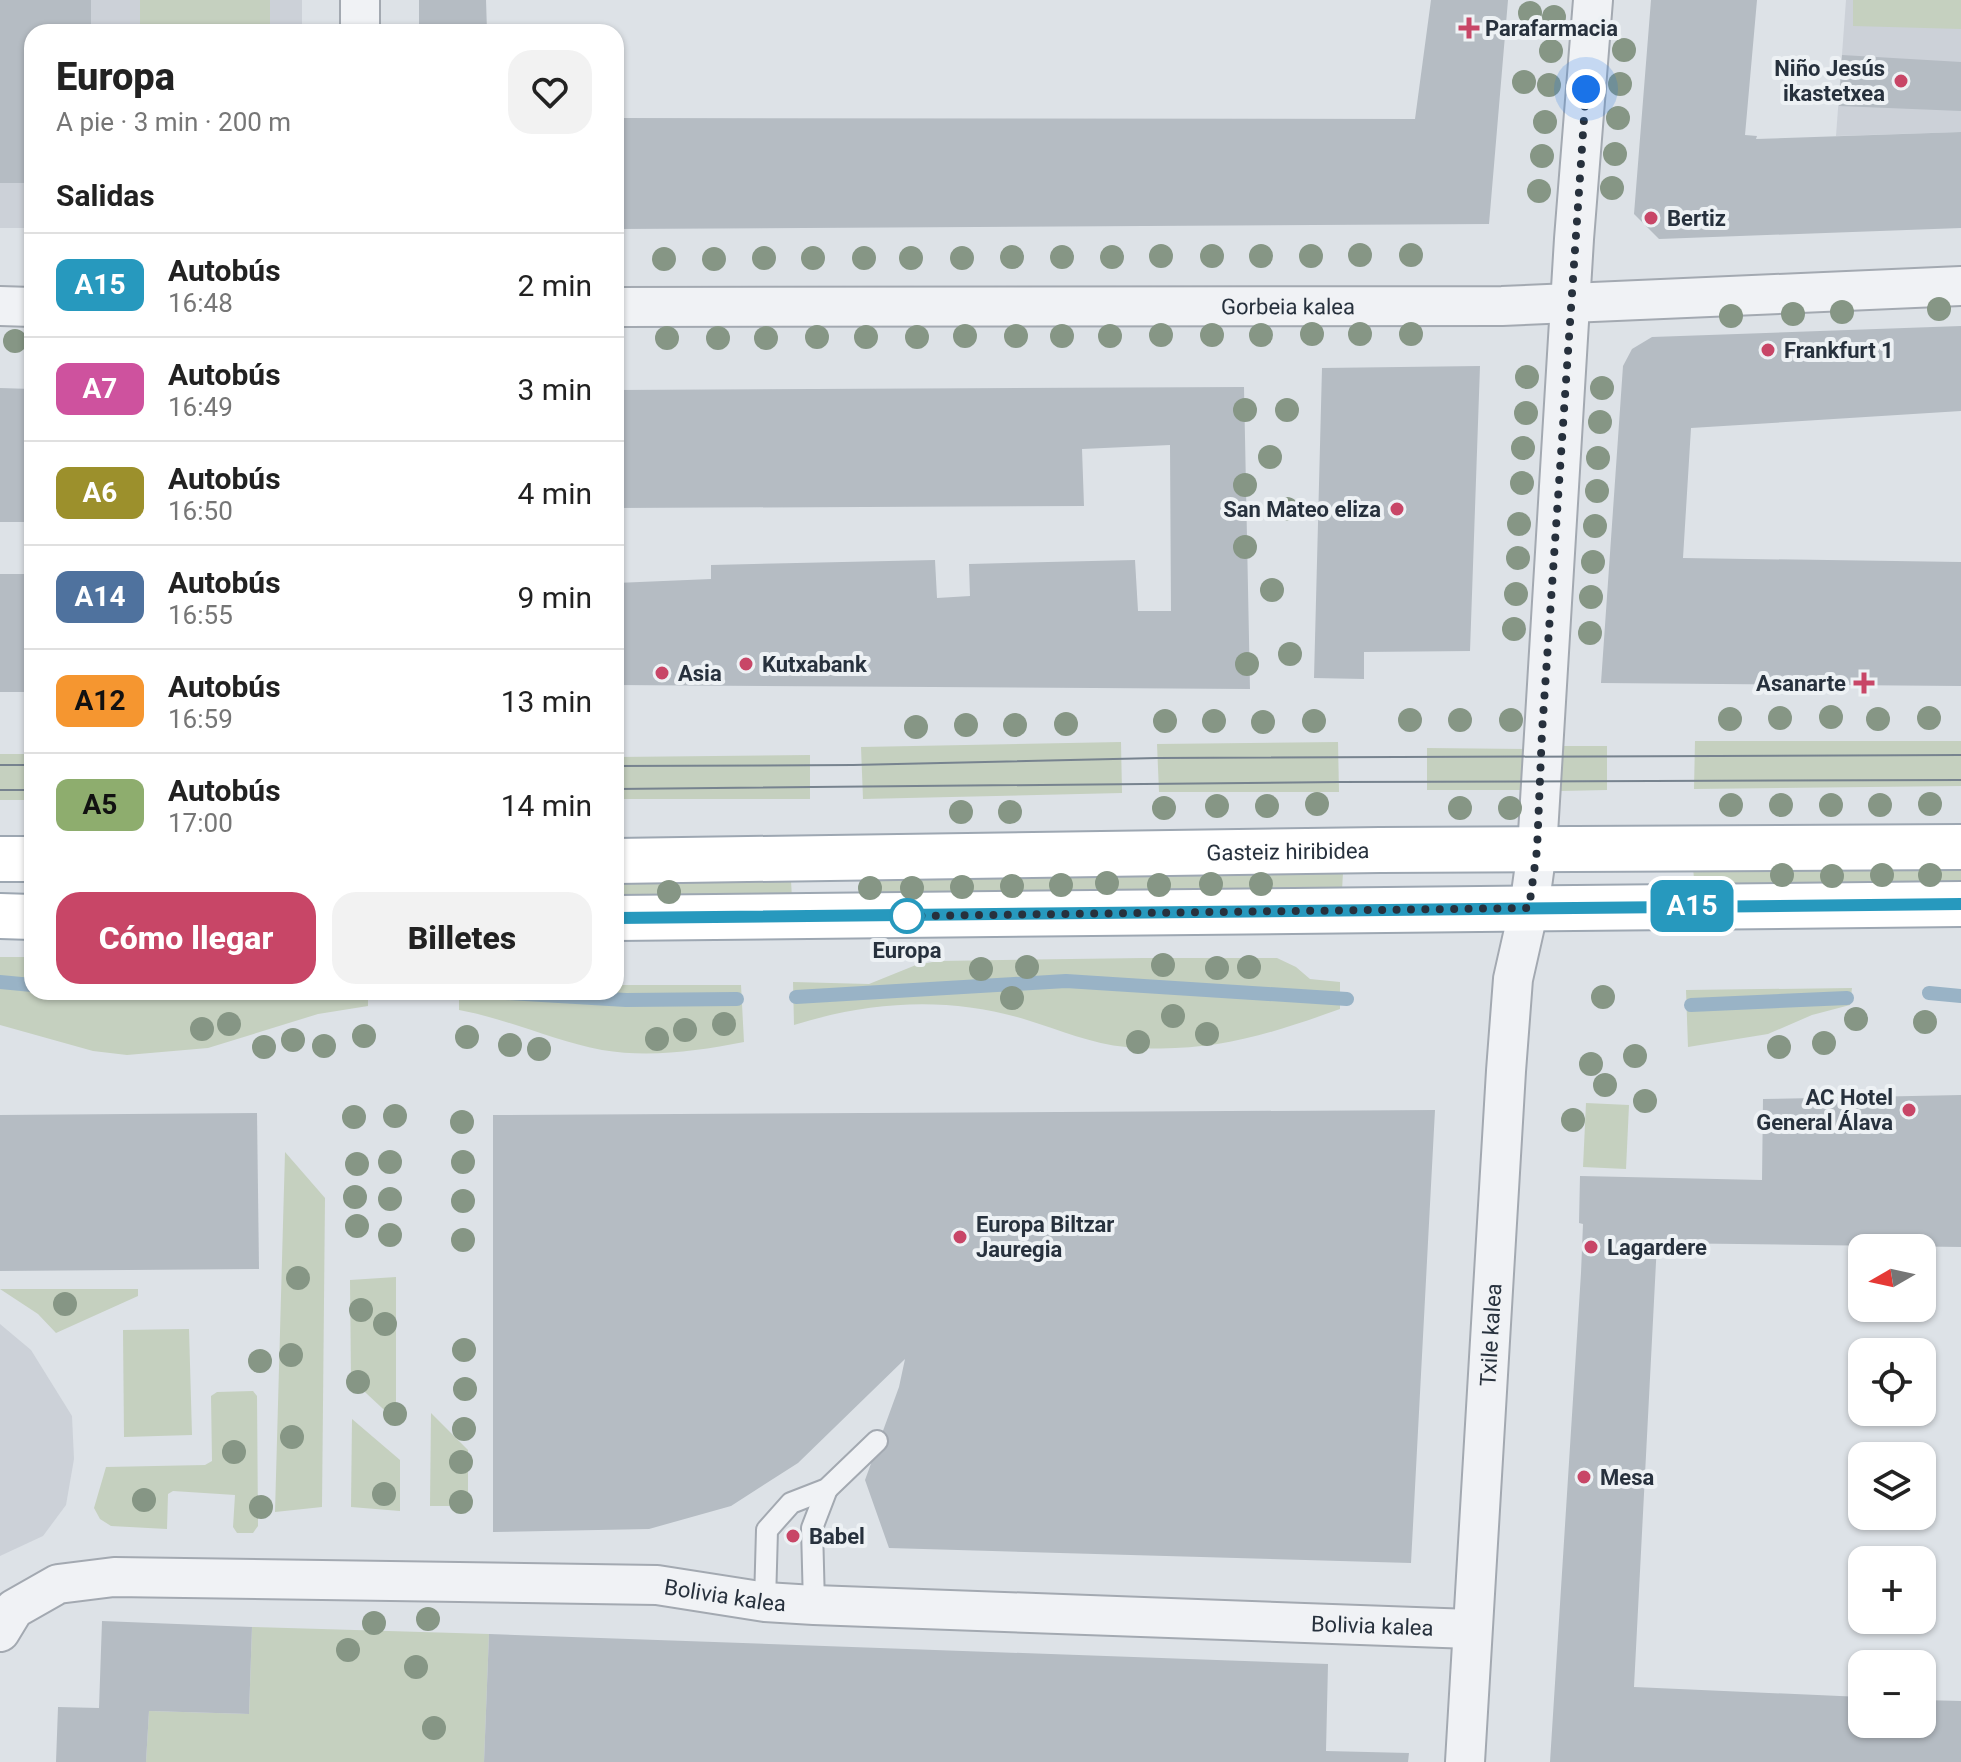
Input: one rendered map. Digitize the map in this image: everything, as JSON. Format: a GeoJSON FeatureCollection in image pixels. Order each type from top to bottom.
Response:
{"type":"FeatureCollection","features":[{"type":"Feature","properties":{"kind":"main road","name":"Gasteiz hiribidea"},"geometry":{"type":"LineString","coordinates":[[624,861],[1961,847]]}},
{"type":"Feature","properties":{"kind":"main road"},"geometry":{"type":"LineString","coordinates":[[0,859],[24,859]]}},
{"type":"Feature","properties":{"kind":"main road"},"geometry":{"type":"LineString","coordinates":[[624,918],[1961,904]]}},
{"type":"Feature","properties":{"kind":"main road"},"geometry":{"type":"LineString","coordinates":[[0,916],[24,917]]}},
{"type":"Feature","properties":{"kind":"street"},"geometry":{"type":"LineString","coordinates":[[360,0],[360,24]]}},
{"type":"Feature","properties":{"kind":"street","name":"Txile kalea"},"geometry":{"type":"LineString","coordinates":[[1465,1762],[1513,979],[1529,908],[1537,850],[1541,744],[1593,0]]}},
{"type":"Feature","properties":{"kind":"street","name":"Gorbeia kalea"},"geometry":{"type":"LineString","coordinates":[[624,307],[1571,304],[1961,286]]}},
{"type":"Feature","properties":{"kind":"street"},"geometry":{"type":"LineString","coordinates":[[0,306],[24,307]]}},
{"type":"Feature","properties":{"kind":"street","name":"Bolivia kalea"},"geometry":{"type":"LineString","coordinates":[[0,1632],[14,1609],[58,1584],[114,1577],[657,1585],[765,1602],[814,1605],[1471,1629]]}},
{"type":"Feature","properties":{"kind":"lane"},"geometry":{"type":"LineString","coordinates":[[765,1602],[767,1530],[791,1503],[827,1489],[877,1441]]}},
{"type":"Feature","properties":{"kind":"lane"},"geometry":{"type":"LineString","coordinates":[[814,1605],[812,1528],[827,1489]]}},
{"type":"Feature","properties":{"kind":"shaded area"},"geometry":{"type":"Polygon","coordinates":[[[0,0],[302,0],[302,24],[24,24],[24,228],[0,228],[0,0]]]}},
{"type":"Feature","properties":{"kind":"shaded area","name":"Niño Jesús ikastetxea"},"geometry":{"type":"Polygon","coordinates":[[[1846,0],[1961,0],[1961,132],[1836,136],[1846,0]]]}},
{"type":"Feature","properties":{"kind":"shaded area"},"geometry":{"type":"Polygon","coordinates":[[[0,1324],[31,1350],[72,1416],[74,1459],[66,1505],[43,1536],[0,1556],[0,1324]]]}},
{"type":"Feature","properties":{"kind":"green space"},"geometry":{"type":"Polygon","coordinates":[[[140,0],[270,0],[270,24],[140,24],[140,0]]]}},
{"type":"Feature","properties":{"kind":"green space"},"geometry":{"type":"Polygon","coordinates":[[[1853,0],[1961,0],[1961,29],[1853,26],[1853,0]]]}},
{"type":"Feature","properties":{"kind":"green space"},"geometry":{"type":"Polygon","coordinates":[[[1695,741],[1961,741],[1961,786],[1694,789],[1695,741]]]}},
{"type":"Feature","properties":{"kind":"green space"},"geometry":{"type":"Polygon","coordinates":[[[1121,742],[1122,793],[863,799],[861,747],[1121,742]]]}},
{"type":"Feature","properties":{"kind":"green space"},"geometry":{"type":"Polygon","coordinates":[[[1338,742],[1339,792],[1159,792],[1157,744],[1338,742]]]}},
{"type":"Feature","properties":{"kind":"green space"},"geometry":{"type":"Polygon","coordinates":[[[1560,746],[1607,746],[1607,790],[1560,791],[1560,746]]]}},
{"type":"Feature","properties":{"kind":"green space"},"geometry":{"type":"Polygon","coordinates":[[[1427,748],[1529,749],[1528,790],[1427,790],[1427,748]]]}},
{"type":"Feature","properties":{"kind":"green space"},"geometry":{"type":"Polygon","coordinates":[[[0,754],[24,754],[24,800],[0,800],[0,754]]]}},
{"type":"Feature","properties":{"kind":"green space"},"geometry":{"type":"Polygon","coordinates":[[[810,755],[810,799],[624,799],[624,757],[810,755]]]}},
{"type":"Feature","properties":{"kind":"green space"},"geometry":{"type":"Polygon","coordinates":[[[1693,868],[1961,868],[1961,889],[1695,889],[1693,868]]]}},
{"type":"Feature","properties":{"kind":"green space"},"geometry":{"type":"Polygon","coordinates":[[[1343,873],[1342,890],[865,898],[865,880],[1343,873]]]}},
{"type":"Feature","properties":{"kind":"green space"},"geometry":{"type":"Polygon","coordinates":[[[791,881],[792,898],[624,900],[624,882],[791,881]]]}},
{"type":"Feature","properties":{"kind":"green space"},"geometry":{"type":"Polygon","coordinates":[[[0,957],[24,957],[24,1000],[368,1000],[368,1006],[318,1014],[208,1048],[127,1055],[93,1051],[0,1025],[0,957]]]}},
{"type":"Feature","properties":{"kind":"green space"},"geometry":{"type":"Polygon","coordinates":[[[1277,958],[1296,967],[1310,979],[1340,982],[1340,1009],[1261,1035],[1183,1048],[1113,1045],[998,1012],[939,1005],[910,1004],[852,1011],[794,1025],[793,982],[869,984],[916,965],[938,961],[1277,958]]]}},
{"type":"Feature","properties":{"kind":"green space"},"geometry":{"type":"Polygon","coordinates":[[[624,985],[741,985],[744,1042],[673,1052],[602,1050],[459,1010],[459,1000],[624,1000],[624,985]]]}},
{"type":"Feature","properties":{"kind":"green space"},"geometry":{"type":"Polygon","coordinates":[[[1852,988],[1850,1005],[1812,1015],[1768,1034],[1688,1047],[1686,990],[1852,988]]]}},
{"type":"Feature","properties":{"kind":"green space"},"geometry":{"type":"Polygon","coordinates":[[[1586,1103],[1629,1105],[1626,1169],[1583,1167],[1586,1103]]]}},
{"type":"Feature","properties":{"kind":"green space"},"geometry":{"type":"Polygon","coordinates":[[[285,1152],[325,1198],[322,1507],[275,1512],[285,1152]]]}},
{"type":"Feature","properties":{"kind":"green space"},"geometry":{"type":"Polygon","coordinates":[[[396,1277],[396,1421],[351,1379],[350,1280],[396,1277]]]}},
{"type":"Feature","properties":{"kind":"green space"},"geometry":{"type":"Polygon","coordinates":[[[0,1289],[138,1289],[138,1296],[56,1333],[38,1314],[0,1289]]]}},
{"type":"Feature","properties":{"kind":"green space"},"geometry":{"type":"Polygon","coordinates":[[[189,1329],[192,1435],[124,1437],[123,1330],[189,1329]]]}},
{"type":"Feature","properties":{"kind":"green space"},"geometry":{"type":"Polygon","coordinates":[[[253,1391],[257,1396],[258,1526],[253,1533],[237,1533],[233,1527],[235,1495],[173,1491],[168,1494],[167,1529],[111,1526],[100,1519],[94,1508],[106,1467],[205,1465],[212,1461],[211,1396],[217,1392],[253,1391]]]}},
{"type":"Feature","properties":{"kind":"green space"},"geometry":{"type":"Polygon","coordinates":[[[431,1413],[468,1450],[468,1506],[430,1506],[431,1413]]]}},
{"type":"Feature","properties":{"kind":"green space"},"geometry":{"type":"Polygon","coordinates":[[[352,1419],[400,1460],[400,1511],[351,1507],[352,1419]]]}},
{"type":"Feature","properties":{"kind":"green space"},"geometry":{"type":"Polygon","coordinates":[[[252,1627],[489,1634],[484,1762],[146,1762],[149,1711],[249,1714],[252,1627]]]}},
{"type":"Feature","properties":{"kind":"building"},"geometry":{"type":"Polygon","coordinates":[[[0,0],[91,0],[91,24],[24,24],[24,183],[0,183],[0,0]]]}},
{"type":"Feature","properties":{"kind":"building"},"geometry":{"type":"Polygon","coordinates":[[[419,0],[486,0],[487,24],[419,24],[419,0]]]}},
{"type":"Feature","properties":{"kind":"building"},"geometry":{"type":"Polygon","coordinates":[[[1431,0],[1508,0],[1489,224],[624,229],[624,118],[1415,119],[1431,0]]]}},
{"type":"Feature","properties":{"kind":"building"},"geometry":{"type":"Polygon","coordinates":[[[1651,0],[1757,0],[1745,135],[1757,136],[1756,139],[1961,132],[1961,228],[1659,239],[1634,214],[1651,0]]]}},
{"type":"Feature","properties":{"kind":"building"},"geometry":{"type":"Polygon","coordinates":[[[1842,55],[1961,62],[1961,111],[1839,106],[1842,55]]]}},
{"type":"Feature","properties":{"kind":"building"},"geometry":{"type":"Polygon","coordinates":[[[1961,326],[1961,411],[1691,428],[1683,558],[1961,562],[1961,686],[1601,683],[1623,366],[1632,349],[1652,337],[1961,326]]]}},
{"type":"Feature","properties":{"kind":"building","name":"San Mateo eliza"},"geometry":{"type":"Polygon","coordinates":[[[1480,366],[1470,651],[1364,652],[1364,679],[1314,678],[1322,368],[1480,366]]]}},
{"type":"Feature","properties":{"kind":"building"},"geometry":{"type":"Polygon","coordinates":[[[1244,387],[1250,689],[624,685],[624,583],[711,579],[711,565],[935,560],[937,598],[970,596],[969,564],[1135,560],[1138,611],[1171,611],[1170,445],[1082,449],[1084,506],[624,508],[624,390],[1244,387]]]}},
{"type":"Feature","properties":{"kind":"building"},"geometry":{"type":"Polygon","coordinates":[[[0,388],[24,389],[24,522],[0,522],[0,388]]]}},
{"type":"Feature","properties":{"kind":"building"},"geometry":{"type":"Polygon","coordinates":[[[0,574],[24,574],[24,692],[0,692],[0,574]]]}},
{"type":"Feature","properties":{"kind":"building"},"geometry":{"type":"Polygon","coordinates":[[[1961,1095],[1961,1247],[1936,1247],[1936,1234],[1848,1234],[1848,1246],[1657,1243],[1634,1687],[1848,1696],[1848,1738],[1936,1738],[1936,1700],[1961,1701],[1961,1762],[1550,1762],[1581,1273],[1583,1224],[1579,1223],[1580,1176],[1762,1180],[1763,1099],[1961,1095]]]}},
{"type":"Feature","properties":{"kind":"building","name":"Europa Biltzar Jauregia"},"geometry":{"type":"Polygon","coordinates":[[[1435,1110],[1411,1563],[889,1548],[865,1480],[899,1387],[905,1359],[798,1463],[731,1506],[649,1529],[493,1532],[493,1115],[1435,1110]]]}},
{"type":"Feature","properties":{"kind":"building"},"geometry":{"type":"Polygon","coordinates":[[[257,1113],[259,1269],[0,1271],[0,1115],[257,1113]]]}},
{"type":"Feature","properties":{"kind":"building"},"geometry":{"type":"Polygon","coordinates":[[[102,1621],[252,1627],[249,1714],[149,1711],[146,1762],[56,1762],[58,1707],[99,1708],[102,1621]]]}},
{"type":"Feature","properties":{"kind":"building"},"geometry":{"type":"Polygon","coordinates":[[[489,1634],[1328,1664],[1326,1751],[1409,1753],[1408,1762],[484,1762],[489,1634]]]}},
{"type":"Feature","properties":{"kind":"waterway"},"geometry":{"type":"LineString","coordinates":[[796,997],[1066,981],[1347,999]]}},
{"type":"Feature","properties":{"kind":"waterway"},"geometry":{"type":"LineString","coordinates":[[0,982],[24,984]]}},
{"type":"Feature","properties":{"kind":"waterway"},"geometry":{"type":"LineString","coordinates":[[1929,993],[1961,996]]}},
{"type":"Feature","properties":{"kind":"waterway"},"geometry":{"type":"LineString","coordinates":[[1691,1005],[1847,998]]}},
{"type":"Feature","properties":{"kind":"waterway"},"geometry":{"type":"LineString","coordinates":[[624,1000],[737,999]]}},
{"type":"Feature","properties":{"kind":"tram line"},"geometry":{"type":"LineString","coordinates":[[624,766],[853,765],[1157,758],[1961,755]]}},
{"type":"Feature","properties":{"kind":"tram line"},"geometry":{"type":"LineString","coordinates":[[0,765],[24,765]]}},
{"type":"Feature","properties":{"kind":"tram line"},"geometry":{"type":"LineString","coordinates":[[624,789],[1961,780]]}},
{"type":"Feature","properties":{"kind":"tram line"},"geometry":{"type":"LineString","coordinates":[[0,790],[24,790]]}},
{"type":"Feature","properties":{"kind":"bus line","name":"A15"},"geometry":{"type":"LineString","coordinates":[[624,918],[1961,904]]}},
{"type":"Feature","properties":{"kind":"place","name":"Parafarmacia"},"geometry":{"type":"Point","coordinates":[1469,28]}},
{"type":"Feature","properties":{"kind":"place","name":"Niño Jesús ikastetxea"},"geometry":{"type":"Point","coordinates":[1901,81]}},
{"type":"Feature","properties":{"kind":"place","name":"Bertiz"},"geometry":{"type":"Point","coordinates":[1651,218]}},
{"type":"Feature","properties":{"kind":"place","name":"Frankfurt 1"},"geometry":{"type":"Point","coordinates":[1768,350]}},
{"type":"Feature","properties":{"kind":"place","name":"San Mateo eliza"},"geometry":{"type":"Point","coordinates":[1397,509]}},
{"type":"Feature","properties":{"kind":"place","name":"Kutxabank"},"geometry":{"type":"Point","coordinates":[746,664]}},
{"type":"Feature","properties":{"kind":"place","name":"Asia"},"geometry":{"type":"Point","coordinates":[662,673]}},
{"type":"Feature","properties":{"kind":"place","name":"Asanarte"},"geometry":{"type":"Point","coordinates":[1864,683]}},
{"type":"Feature","properties":{"kind":"place","name":"Europa"},"geometry":{"type":"Point","coordinates":[907,916]}},
{"type":"Feature","properties":{"kind":"place","name":"AC Hotel General Álava"},"geometry":{"type":"Point","coordinates":[1909,1110]}},
{"type":"Feature","properties":{"kind":"place","name":"Europa Biltzar Jauregia"},"geometry":{"type":"Point","coordinates":[960,1237]}},
{"type":"Feature","properties":{"kind":"place","name":"Lagardere"},"geometry":{"type":"Point","coordinates":[1591,1247]}},
{"type":"Feature","properties":{"kind":"place","name":"Mesa"},"geometry":{"type":"Point","coordinates":[1584,1477]}},
{"type":"Feature","properties":{"kind":"place","name":"Babel"},"geometry":{"type":"Point","coordinates":[793,1536]}},
{"type":"Feature","properties":{"kind":"route"},"geometry":{"type":"LineString","coordinates":[[907,916],[1529,908],[1537,850],[1542,732],[1586,89]]}}]}
